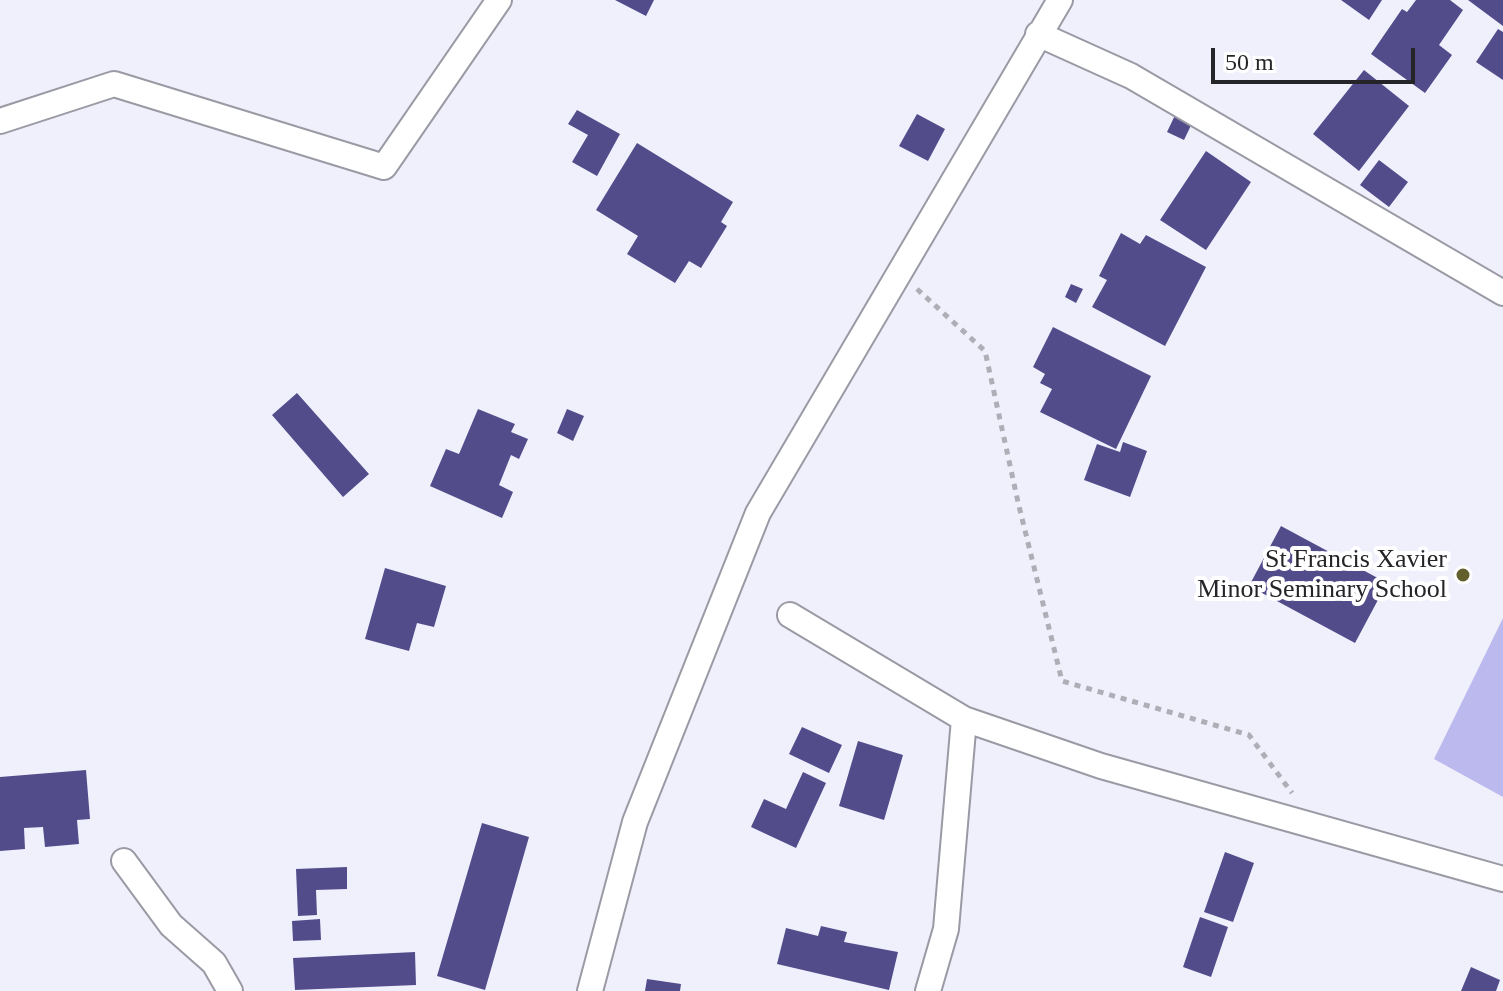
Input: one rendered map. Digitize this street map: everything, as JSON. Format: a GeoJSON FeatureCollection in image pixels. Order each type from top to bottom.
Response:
{"type":"FeatureCollection","features":[{"type":"Feature","properties":{"kind":"street"},"geometry":{"type":"LineString","coordinates":[[0,121],[114,84],[384,167],[499,0]]}},
{"type":"Feature","properties":{"kind":"street"},"geometry":{"type":"LineString","coordinates":[[590,991],[635,822],[758,513],[1060,0]]}},
{"type":"Feature","properties":{"kind":"street"},"geometry":{"type":"LineString","coordinates":[[1038,34],[1131,76],[1503,293]]}},
{"type":"Feature","properties":{"kind":"street"},"geometry":{"type":"LineString","coordinates":[[790,615],[964,719],[1101,766],[1503,879]]}},
{"type":"Feature","properties":{"kind":"street"},"geometry":{"type":"LineString","coordinates":[[928,991],[946,929],[964,719]]}},
{"type":"Feature","properties":{"kind":"street"},"geometry":{"type":"LineString","coordinates":[[124,861],[171,925],[214,963],[230,991]]}},
{"type":"Feature","properties":{"kind":"path"},"geometry":{"type":"LineString","coordinates":[[898,272],[985,351],[1062,681],[1249,735],[1317,827]]}},
{"type":"Feature","properties":{"kind":"shaded area"},"geometry":{"type":"Polygon","coordinates":[[[1503,618],[1503,797],[1434,759],[1503,618]]]}},
{"type":"Feature","properties":{"kind":"building"},"geometry":{"type":"Polygon","coordinates":[[[615,0],[654,0],[646,16],[615,0]]]}},
{"type":"Feature","properties":{"kind":"building"},"geometry":{"type":"Polygon","coordinates":[[[1341,0],[1382,0],[1369,20],[1341,0]]]}},
{"type":"Feature","properties":{"kind":"building"},"geometry":{"type":"Polygon","coordinates":[[[1416,0],[1450,0],[1463,10],[1439,45],[1452,55],[1425,93],[1371,54],[1402,9],[1407,12],[1416,0]]]}},
{"type":"Feature","properties":{"kind":"building"},"geometry":{"type":"Polygon","coordinates":[[[1468,0],[1503,0],[1503,26],[1468,0]]]}},
{"type":"Feature","properties":{"kind":"building"},"geometry":{"type":"Polygon","coordinates":[[[1498,29],[1503,32],[1503,80],[1476,62],[1498,29]]]}},
{"type":"Feature","properties":{"kind":"building"},"geometry":{"type":"Polygon","coordinates":[[[1364,70],[1409,106],[1359,171],[1313,134],[1364,70]]]}},
{"type":"Feature","properties":{"kind":"building"},"geometry":{"type":"Polygon","coordinates":[[[1178,109],[1195,117],[1184,140],[1167,132],[1178,109]]]}},
{"type":"Feature","properties":{"kind":"building"},"geometry":{"type":"Polygon","coordinates":[[[577,110],[620,134],[597,176],[572,162],[588,135],[568,124],[577,110]]]}},
{"type":"Feature","properties":{"kind":"building"},"geometry":{"type":"Polygon","coordinates":[[[917,114],[945,129],[928,161],[899,146],[917,114]]]}},
{"type":"Feature","properties":{"kind":"building"},"geometry":{"type":"Polygon","coordinates":[[[637,143],[733,202],[721,222],[727,226],[701,268],[689,261],[675,283],[627,254],[638,236],[596,210],[637,143]]]}},
{"type":"Feature","properties":{"kind":"building"},"geometry":{"type":"Polygon","coordinates":[[[1206,151],[1251,182],[1206,250],[1160,220],[1206,151]]]}},
{"type":"Feature","properties":{"kind":"building"},"geometry":{"type":"Polygon","coordinates":[[[1379,160],[1408,182],[1389,207],[1360,185],[1379,160]]]}},
{"type":"Feature","properties":{"kind":"building"},"geometry":{"type":"Polygon","coordinates":[[[1121,233],[1140,244],[1146,235],[1206,267],[1165,346],[1092,307],[1107,280],[1099,276],[1121,233]]]}},
{"type":"Feature","properties":{"kind":"building"},"geometry":{"type":"Polygon","coordinates":[[[1071,284],[1083,289],[1076,303],[1065,297],[1071,284]]]}},
{"type":"Feature","properties":{"kind":"building"},"geometry":{"type":"Polygon","coordinates":[[[1053,327],[1151,376],[1116,449],[1040,412],[1052,389],[1040,383],[1045,374],[1033,367],[1053,327]]]}},
{"type":"Feature","properties":{"kind":"building"},"geometry":{"type":"Polygon","coordinates":[[[297,393],[369,474],[343,497],[272,415],[297,393]]]}},
{"type":"Feature","properties":{"kind":"building"},"geometry":{"type":"Polygon","coordinates":[[[478,409],[515,424],[511,432],[528,439],[519,459],[511,455],[499,485],[513,492],[502,518],[430,486],[446,449],[459,454],[478,409]]]}},
{"type":"Feature","properties":{"kind":"building"},"geometry":{"type":"Polygon","coordinates":[[[567,409],[584,416],[573,441],[557,433],[567,409]]]}},
{"type":"Feature","properties":{"kind":"building"},"geometry":{"type":"Polygon","coordinates":[[[1123,442],[1147,451],[1130,497],[1084,480],[1097,444],[1120,452],[1123,442]]]}},
{"type":"Feature","properties":{"kind":"building"},"geometry":{"type":"Polygon","coordinates":[[[1281,526],[1387,583],[1355,643],[1249,586],[1281,526]]]}},
{"type":"Feature","properties":{"kind":"building"},"geometry":{"type":"Polygon","coordinates":[[[385,568],[446,586],[434,627],[417,623],[409,651],[365,639],[385,568]]]}},
{"type":"Feature","properties":{"kind":"building"},"geometry":{"type":"Polygon","coordinates":[[[802,727],[842,745],[829,773],[789,754],[802,727]]]}},
{"type":"Feature","properties":{"kind":"building"},"geometry":{"type":"Polygon","coordinates":[[[858,741],[903,755],[884,820],[839,806],[858,741]]]}},
{"type":"Feature","properties":{"kind":"building"},"geometry":{"type":"Polygon","coordinates":[[[86,770],[90,819],[77,820],[79,844],[45,847],[43,827],[24,828],[25,849],[0,851],[0,777],[86,770]]]}},
{"type":"Feature","properties":{"kind":"building"},"geometry":{"type":"Polygon","coordinates":[[[803,772],[826,783],[796,848],[751,827],[764,799],[786,809],[803,772]]]}},
{"type":"Feature","properties":{"kind":"building"},"geometry":{"type":"Polygon","coordinates":[[[482,823],[529,837],[485,990],[437,976],[482,823]]]}},
{"type":"Feature","properties":{"kind":"building"},"geometry":{"type":"Polygon","coordinates":[[[1225,852],[1254,863],[1233,922],[1204,912],[1225,852]]]}},
{"type":"Feature","properties":{"kind":"building"},"geometry":{"type":"Polygon","coordinates":[[[347,867],[347,889],[316,890],[317,915],[298,916],[296,869],[347,867]]]}},
{"type":"Feature","properties":{"kind":"building"},"geometry":{"type":"Polygon","coordinates":[[[1200,917],[1228,927],[1211,977],[1183,967],[1200,917]]]}},
{"type":"Feature","properties":{"kind":"building"},"geometry":{"type":"Polygon","coordinates":[[[320,919],[321,940],[293,941],[292,921],[320,919]]]}},
{"type":"Feature","properties":{"kind":"building"},"geometry":{"type":"Polygon","coordinates":[[[821,926],[847,932],[844,942],[898,952],[889,990],[777,964],[786,928],[818,936],[821,926]]]}},
{"type":"Feature","properties":{"kind":"building"},"geometry":{"type":"Polygon","coordinates":[[[415,952],[416,985],[295,990],[293,958],[415,952]]]}},
{"type":"Feature","properties":{"kind":"building"},"geometry":{"type":"Polygon","coordinates":[[[1471,967],[1500,980],[1496,991],[1461,991],[1471,967]]]}},
{"type":"Feature","properties":{"kind":"building"},"geometry":{"type":"Polygon","coordinates":[[[647,979],[681,984],[680,991],[645,991],[647,979]]]}},
{"type":"Feature","properties":{"kind":"place","name":"St Francis Xavier Minor Seminary School"},"geometry":{"type":"Point","coordinates":[1463,575]}}]}
